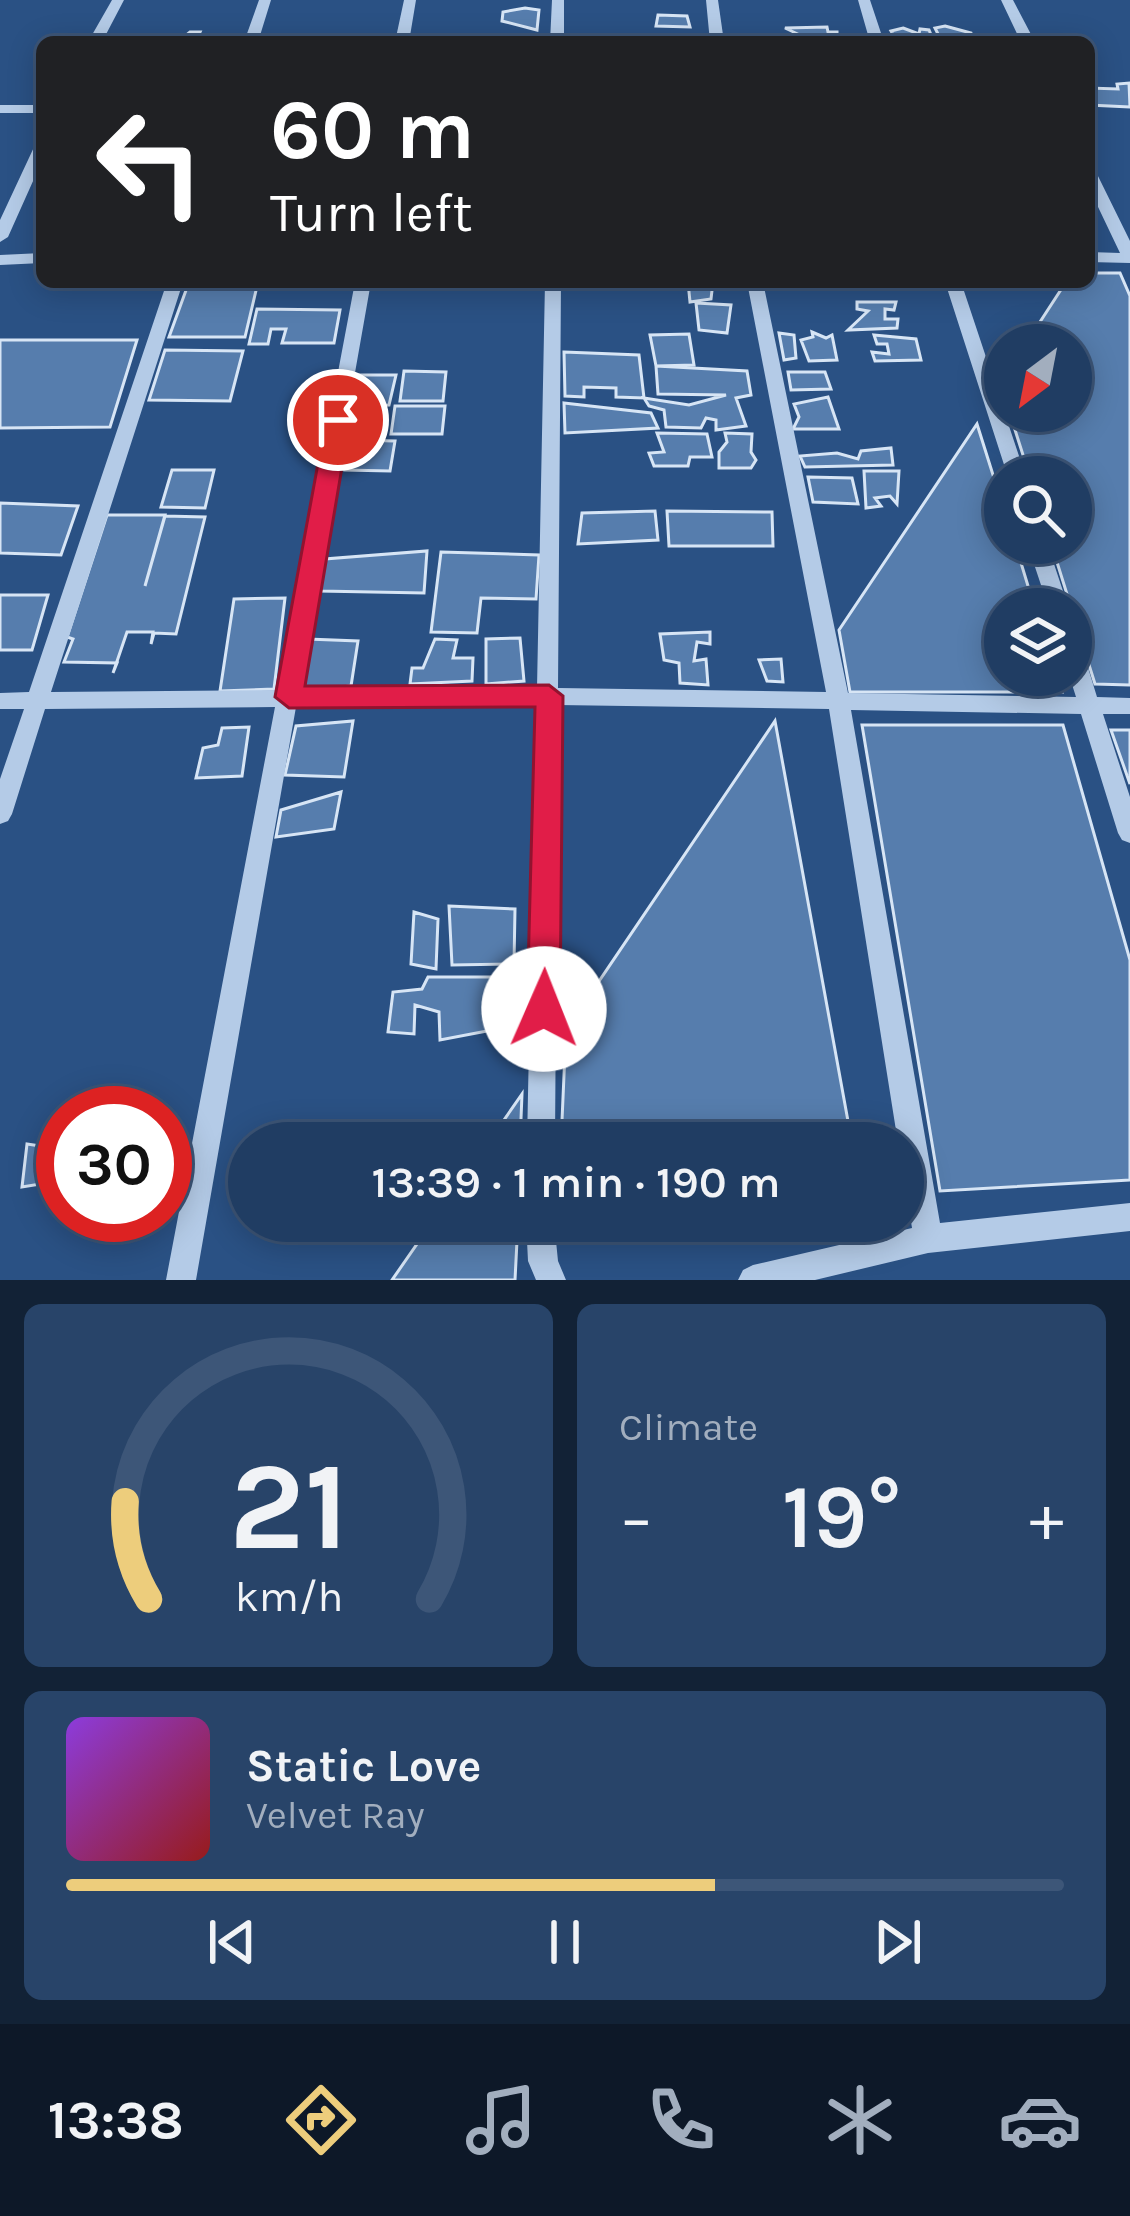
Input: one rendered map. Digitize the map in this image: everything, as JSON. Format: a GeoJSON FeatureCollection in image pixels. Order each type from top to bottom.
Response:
{"type":"FeatureCollection","features":[{"type":"Feature","properties":{"kind":"street"},"geometry":{"type":"LineString","coordinates":[[98,36],[118,0]]}},
{"type":"Feature","properties":{"kind":"street"},"geometry":{"type":"LineString","coordinates":[[253,36],[265,0]]}},
{"type":"Feature","properties":{"kind":"street"},"geometry":{"type":"LineString","coordinates":[[403,36],[410,0]]}},
{"type":"Feature","properties":{"kind":"street"},"geometry":{"type":"LineString","coordinates":[[556,36],[558,0]]}},
{"type":"Feature","properties":{"kind":"street"},"geometry":{"type":"LineString","coordinates":[[712,0],[716,36]]}},
{"type":"Feature","properties":{"kind":"street"},"geometry":{"type":"LineString","coordinates":[[864,0],[875,36]]}},
{"type":"Feature","properties":{"kind":"street"},"geometry":{"type":"LineString","coordinates":[[1007,0],[1025,36]]}},
{"type":"Feature","properties":{"kind":"street"},"geometry":{"type":"LineString","coordinates":[[0,109],[36,109]]}},
{"type":"Feature","properties":{"kind":"street"},"geometry":{"type":"LineString","coordinates":[[0,237],[36,158]]}},
{"type":"Feature","properties":{"kind":"street"},"geometry":{"type":"LineString","coordinates":[[1095,185],[1130,258],[1095,257]]}},
{"type":"Feature","properties":{"kind":"street"},"geometry":{"type":"LineString","coordinates":[[0,260],[36,258]]}},
{"type":"Feature","properties":{"kind":"street"},"geometry":{"type":"LineString","coordinates":[[0,814],[173,288]]}},
{"type":"Feature","properties":{"kind":"street"},"geometry":{"type":"LineString","coordinates":[[182,1280],[362,288]]}},
{"type":"Feature","properties":{"kind":"street"},"geometry":{"type":"LineString","coordinates":[[542,1122],[553,288]]}},
{"type":"Feature","properties":{"kind":"street"},"geometry":{"type":"LineString","coordinates":[[756,288],[839,702],[928,1239]]}},
{"type":"Feature","properties":{"kind":"street"},"geometry":{"type":"LineString","coordinates":[[955,288],[1010,456]]}},
{"type":"Feature","properties":{"kind":"street"},"geometry":{"type":"LineString","coordinates":[[0,701],[549,696],[1130,706]]}},
{"type":"Feature","properties":{"kind":"street"},"geometry":{"type":"LineString","coordinates":[[1087,696],[1130,833]]}},
{"type":"Feature","properties":{"kind":"street"},"geometry":{"type":"LineString","coordinates":[[753,1280],[928,1239],[1130,1217]]}},
{"type":"Feature","properties":{"kind":"street"},"geometry":{"type":"LineString","coordinates":[[542,1242],[551,1280]]}},
{"type":"Feature","properties":{"kind":"building"},"geometry":{"type":"Polygon","coordinates":[[[539,10],[537,30],[502,21],[503,12],[539,10]]]}},
{"type":"Feature","properties":{"kind":"building"},"geometry":{"type":"Polygon","coordinates":[[[658,15],[687,16],[690,27],[656,26],[658,15]]]}},
{"type":"Feature","properties":{"kind":"building"},"geometry":{"type":"Polygon","coordinates":[[[945,26],[972,36],[939,36],[935,28],[945,26]]]}},
{"type":"Feature","properties":{"kind":"building"},"geometry":{"type":"Polygon","coordinates":[[[827,27],[837,36],[802,36],[785,28],[827,27]]]}},
{"type":"Feature","properties":{"kind":"building"},"geometry":{"type":"Polygon","coordinates":[[[903,28],[919,34],[920,29],[929,30],[932,36],[894,36],[891,31],[903,28]]]}},
{"type":"Feature","properties":{"kind":"building"},"geometry":{"type":"Polygon","coordinates":[[[1129,83],[1130,107],[1095,105],[1095,88],[1118,89],[1117,84],[1129,83]]]}},
{"type":"Feature","properties":{"kind":"building"},"geometry":{"type":"Polygon","coordinates":[[[1095,273],[1120,273],[1130,296],[1130,685],[1095,684],[1092,588],[1065,588],[1058,564],[1092,564],[1092,456],[1023,456],[1016,432],[1092,432],[1092,324],[1039,324],[1062,288],[1095,288],[1095,273]]]}},
{"type":"Feature","properties":{"kind":"building"},"geometry":{"type":"Polygon","coordinates":[[[187,288],[257,288],[245,337],[169,337],[187,288]]]}},
{"type":"Feature","properties":{"kind":"building"},"geometry":{"type":"Polygon","coordinates":[[[689,288],[712,288],[711,299],[690,302],[689,288]]]}},
{"type":"Feature","properties":{"kind":"building"},"geometry":{"type":"Polygon","coordinates":[[[857,302],[896,302],[894,310],[885,309],[885,319],[898,319],[897,328],[848,330],[868,311],[857,309],[857,302]]]}},
{"type":"Feature","properties":{"kind":"building"},"geometry":{"type":"Polygon","coordinates":[[[696,303],[731,305],[727,333],[699,330],[696,303]]]}},
{"type":"Feature","properties":{"kind":"building"},"geometry":{"type":"Polygon","coordinates":[[[257,309],[340,310],[334,343],[282,343],[286,329],[271,329],[268,344],[249,344],[257,309]]]}},
{"type":"Feature","properties":{"kind":"building"},"geometry":{"type":"Polygon","coordinates":[[[812,332],[826,338],[832,335],[837,360],[809,361],[801,340],[813,337],[812,332]]]}},
{"type":"Feature","properties":{"kind":"building"},"geometry":{"type":"Polygon","coordinates":[[[779,333],[794,335],[796,358],[784,360],[779,333]]]}},
{"type":"Feature","properties":{"kind":"building"},"geometry":{"type":"Polygon","coordinates":[[[689,334],[694,365],[656,366],[650,335],[689,334]]]}},
{"type":"Feature","properties":{"kind":"building"},"geometry":{"type":"Polygon","coordinates":[[[874,335],[916,339],[921,360],[875,361],[872,352],[889,354],[887,344],[877,344],[874,335]]]}},
{"type":"Feature","properties":{"kind":"building"},"geometry":{"type":"Polygon","coordinates":[[[0,340],[137,340],[110,427],[0,428],[0,340]]]}},
{"type":"Feature","properties":{"kind":"building"},"geometry":{"type":"Polygon","coordinates":[[[165,350],[243,351],[230,401],[149,400],[165,350]]]}},
{"type":"Feature","properties":{"kind":"building"},"geometry":{"type":"Polygon","coordinates":[[[564,352],[639,355],[644,398],[616,397],[616,388],[584,387],[584,397],[565,396],[564,352]]]}},
{"type":"Feature","properties":{"kind":"building"},"geometry":{"type":"Polygon","coordinates":[[[656,366],[747,371],[751,395],[736,398],[746,426],[716,430],[716,420],[706,418],[701,428],[666,427],[664,410],[649,406],[644,398],[689,405],[726,395],[658,394],[656,366]]]}},
{"type":"Feature","properties":{"kind":"building"},"geometry":{"type":"Polygon","coordinates":[[[404,371],[446,372],[443,401],[400,401],[404,371]]]}},
{"type":"Feature","properties":{"kind":"building"},"geometry":{"type":"Polygon","coordinates":[[[788,372],[825,372],[831,389],[791,390],[788,372]]]}},
{"type":"Feature","properties":{"kind":"building"},"geometry":{"type":"Polygon","coordinates":[[[356,375],[396,375],[389,405],[353,406],[356,375]]]}},
{"type":"Feature","properties":{"kind":"building"},"geometry":{"type":"Polygon","coordinates":[[[828,397],[839,429],[793,429],[799,417],[794,404],[828,397]]]}},
{"type":"Feature","properties":{"kind":"building"},"geometry":{"type":"Polygon","coordinates":[[[564,403],[651,413],[658,428],[565,433],[564,403]]]}},
{"type":"Feature","properties":{"kind":"building"},"geometry":{"type":"Polygon","coordinates":[[[395,406],[445,406],[442,434],[391,434],[395,406]]]}},
{"type":"Feature","properties":{"kind":"building"},"geometry":{"type":"Polygon","coordinates":[[[977,424],[987,456],[984,564],[1021,564],[1029,588],[984,588],[984,692],[850,692],[839,630],[977,424]]]}},
{"type":"Feature","properties":{"kind":"building"},"geometry":{"type":"Polygon","coordinates":[[[657,433],[707,434],[712,457],[690,457],[688,466],[654,466],[649,453],[664,452],[657,433]]]}},
{"type":"Feature","properties":{"kind":"building"},"geometry":{"type":"Polygon","coordinates":[[[725,433],[752,434],[751,452],[756,460],[751,468],[719,468],[725,433]]]}},
{"type":"Feature","properties":{"kind":"building"},"geometry":{"type":"Polygon","coordinates":[[[350,440],[395,441],[390,471],[345,470],[350,440]]]}},
{"type":"Feature","properties":{"kind":"building"},"geometry":{"type":"Polygon","coordinates":[[[891,448],[893,465],[805,467],[800,456],[837,453],[858,459],[861,451],[891,448]]]}},
{"type":"Feature","properties":{"kind":"building"},"geometry":{"type":"Polygon","coordinates":[[[172,470],[214,470],[205,508],[161,507],[172,470]]]}},
{"type":"Feature","properties":{"kind":"building"},"geometry":{"type":"Polygon","coordinates":[[[864,471],[899,471],[897,504],[890,496],[875,498],[881,506],[866,508],[864,471]]]}},
{"type":"Feature","properties":{"kind":"building"},"geometry":{"type":"Polygon","coordinates":[[[808,477],[852,478],[858,504],[813,502],[808,477]]]}},
{"type":"Feature","properties":{"kind":"building"},"geometry":{"type":"Polygon","coordinates":[[[0,503],[78,506],[61,555],[0,553],[0,503]]]}},
{"type":"Feature","properties":{"kind":"building"},"geometry":{"type":"Polygon","coordinates":[[[655,511],[658,540],[578,544],[582,513],[655,511]]]}},
{"type":"Feature","properties":{"kind":"building"},"geometry":{"type":"Polygon","coordinates":[[[667,511],[772,512],[773,546],[669,546],[667,511]]]}},
{"type":"Feature","properties":{"kind":"building"},"geometry":{"type":"Polygon","coordinates":[[[107,515],[165,515],[145,586],[165,516],[205,517],[176,634],[154,633],[151,644],[153,632],[127,632],[116,663],[64,662],[73,639],[67,637],[107,515]]]}},
{"type":"Feature","properties":{"kind":"building"},"geometry":{"type":"Polygon","coordinates":[[[427,551],[424,593],[320,591],[325,559],[427,551]]]}},
{"type":"Feature","properties":{"kind":"building"},"geometry":{"type":"Polygon","coordinates":[[[441,552],[539,555],[536,599],[481,598],[477,633],[431,632],[441,552]]]}},
{"type":"Feature","properties":{"kind":"building"},"geometry":{"type":"Polygon","coordinates":[[[0,595],[48,595],[32,650],[0,650],[0,595]]]}},
{"type":"Feature","properties":{"kind":"building"},"geometry":{"type":"Polygon","coordinates":[[[285,598],[274,689],[220,691],[234,599],[285,598]]]}},
{"type":"Feature","properties":{"kind":"building"},"geometry":{"type":"Polygon","coordinates":[[[710,632],[710,644],[697,642],[694,661],[706,659],[708,685],[680,683],[679,663],[664,660],[660,634],[710,632]]]}},
{"type":"Feature","properties":{"kind":"building"},"geometry":{"type":"Polygon","coordinates":[[[520,638],[524,681],[486,684],[486,639],[520,638]]]}},
{"type":"Feature","properties":{"kind":"building"},"geometry":{"type":"Polygon","coordinates":[[[307,639],[358,641],[351,686],[297,691],[307,639]]]}},
{"type":"Feature","properties":{"kind":"building"},"geometry":{"type":"Polygon","coordinates":[[[435,639],[457,640],[453,658],[473,658],[472,681],[410,684],[412,668],[423,668],[435,639]]]}},
{"type":"Feature","properties":{"kind":"building"},"geometry":{"type":"Polygon","coordinates":[[[781,659],[783,682],[767,681],[759,660],[781,659]]]}},
{"type":"Feature","properties":{"kind":"building"},"geometry":{"type":"Polygon","coordinates":[[[353,721],[344,777],[285,775],[296,726],[353,721]]]}},
{"type":"Feature","properties":{"kind":"building"},"geometry":{"type":"Polygon","coordinates":[[[775,721],[848,1122],[562,1122],[566,1030],[775,721]]]}},
{"type":"Feature","properties":{"kind":"building"},"geometry":{"type":"Polygon","coordinates":[[[862,725],[1063,725],[1130,960],[1130,1180],[940,1191],[862,725]]]}},
{"type":"Feature","properties":{"kind":"building"},"geometry":{"type":"Polygon","coordinates":[[[249,727],[242,776],[196,778],[203,748],[218,745],[222,728],[249,727]]]}},
{"type":"Feature","properties":{"kind":"building"},"geometry":{"type":"Polygon","coordinates":[[[1111,730],[1130,730],[1130,784],[1111,730]]]}},
{"type":"Feature","properties":{"kind":"building"},"geometry":{"type":"Polygon","coordinates":[[[341,792],[334,829],[276,837],[281,810],[341,792]]]}},
{"type":"Feature","properties":{"kind":"building"},"geometry":{"type":"Polygon","coordinates":[[[449,906],[515,909],[514,964],[452,965],[449,906]]]}},
{"type":"Feature","properties":{"kind":"building"},"geometry":{"type":"Polygon","coordinates":[[[414,912],[438,919],[436,969],[411,964],[414,912]]]}},
{"type":"Feature","properties":{"kind":"building"},"geometry":{"type":"Polygon","coordinates":[[[428,977],[506,977],[508,1027],[440,1040],[439,1012],[415,1005],[414,1034],[388,1032],[393,992],[422,989],[428,977]]]}},
{"type":"Feature","properties":{"kind":"building"},"geometry":{"type":"Polygon","coordinates":[[[522,1094],[521,1122],[503,1122],[522,1094]]]}},
{"type":"Feature","properties":{"kind":"building"},"geometry":{"type":"Polygon","coordinates":[[[27,1144],[36,1145],[36,1185],[22,1187],[27,1144]]]}},
{"type":"Feature","properties":{"kind":"building"},"geometry":{"type":"Polygon","coordinates":[[[418,1242],[517,1242],[515,1280],[392,1280],[418,1242]]]}},
{"type":"Feature","properties":{"kind":"route"},"geometry":{"type":"LineString","coordinates":[[338,420],[289,697],[549,696],[544,1009]]}}]}
